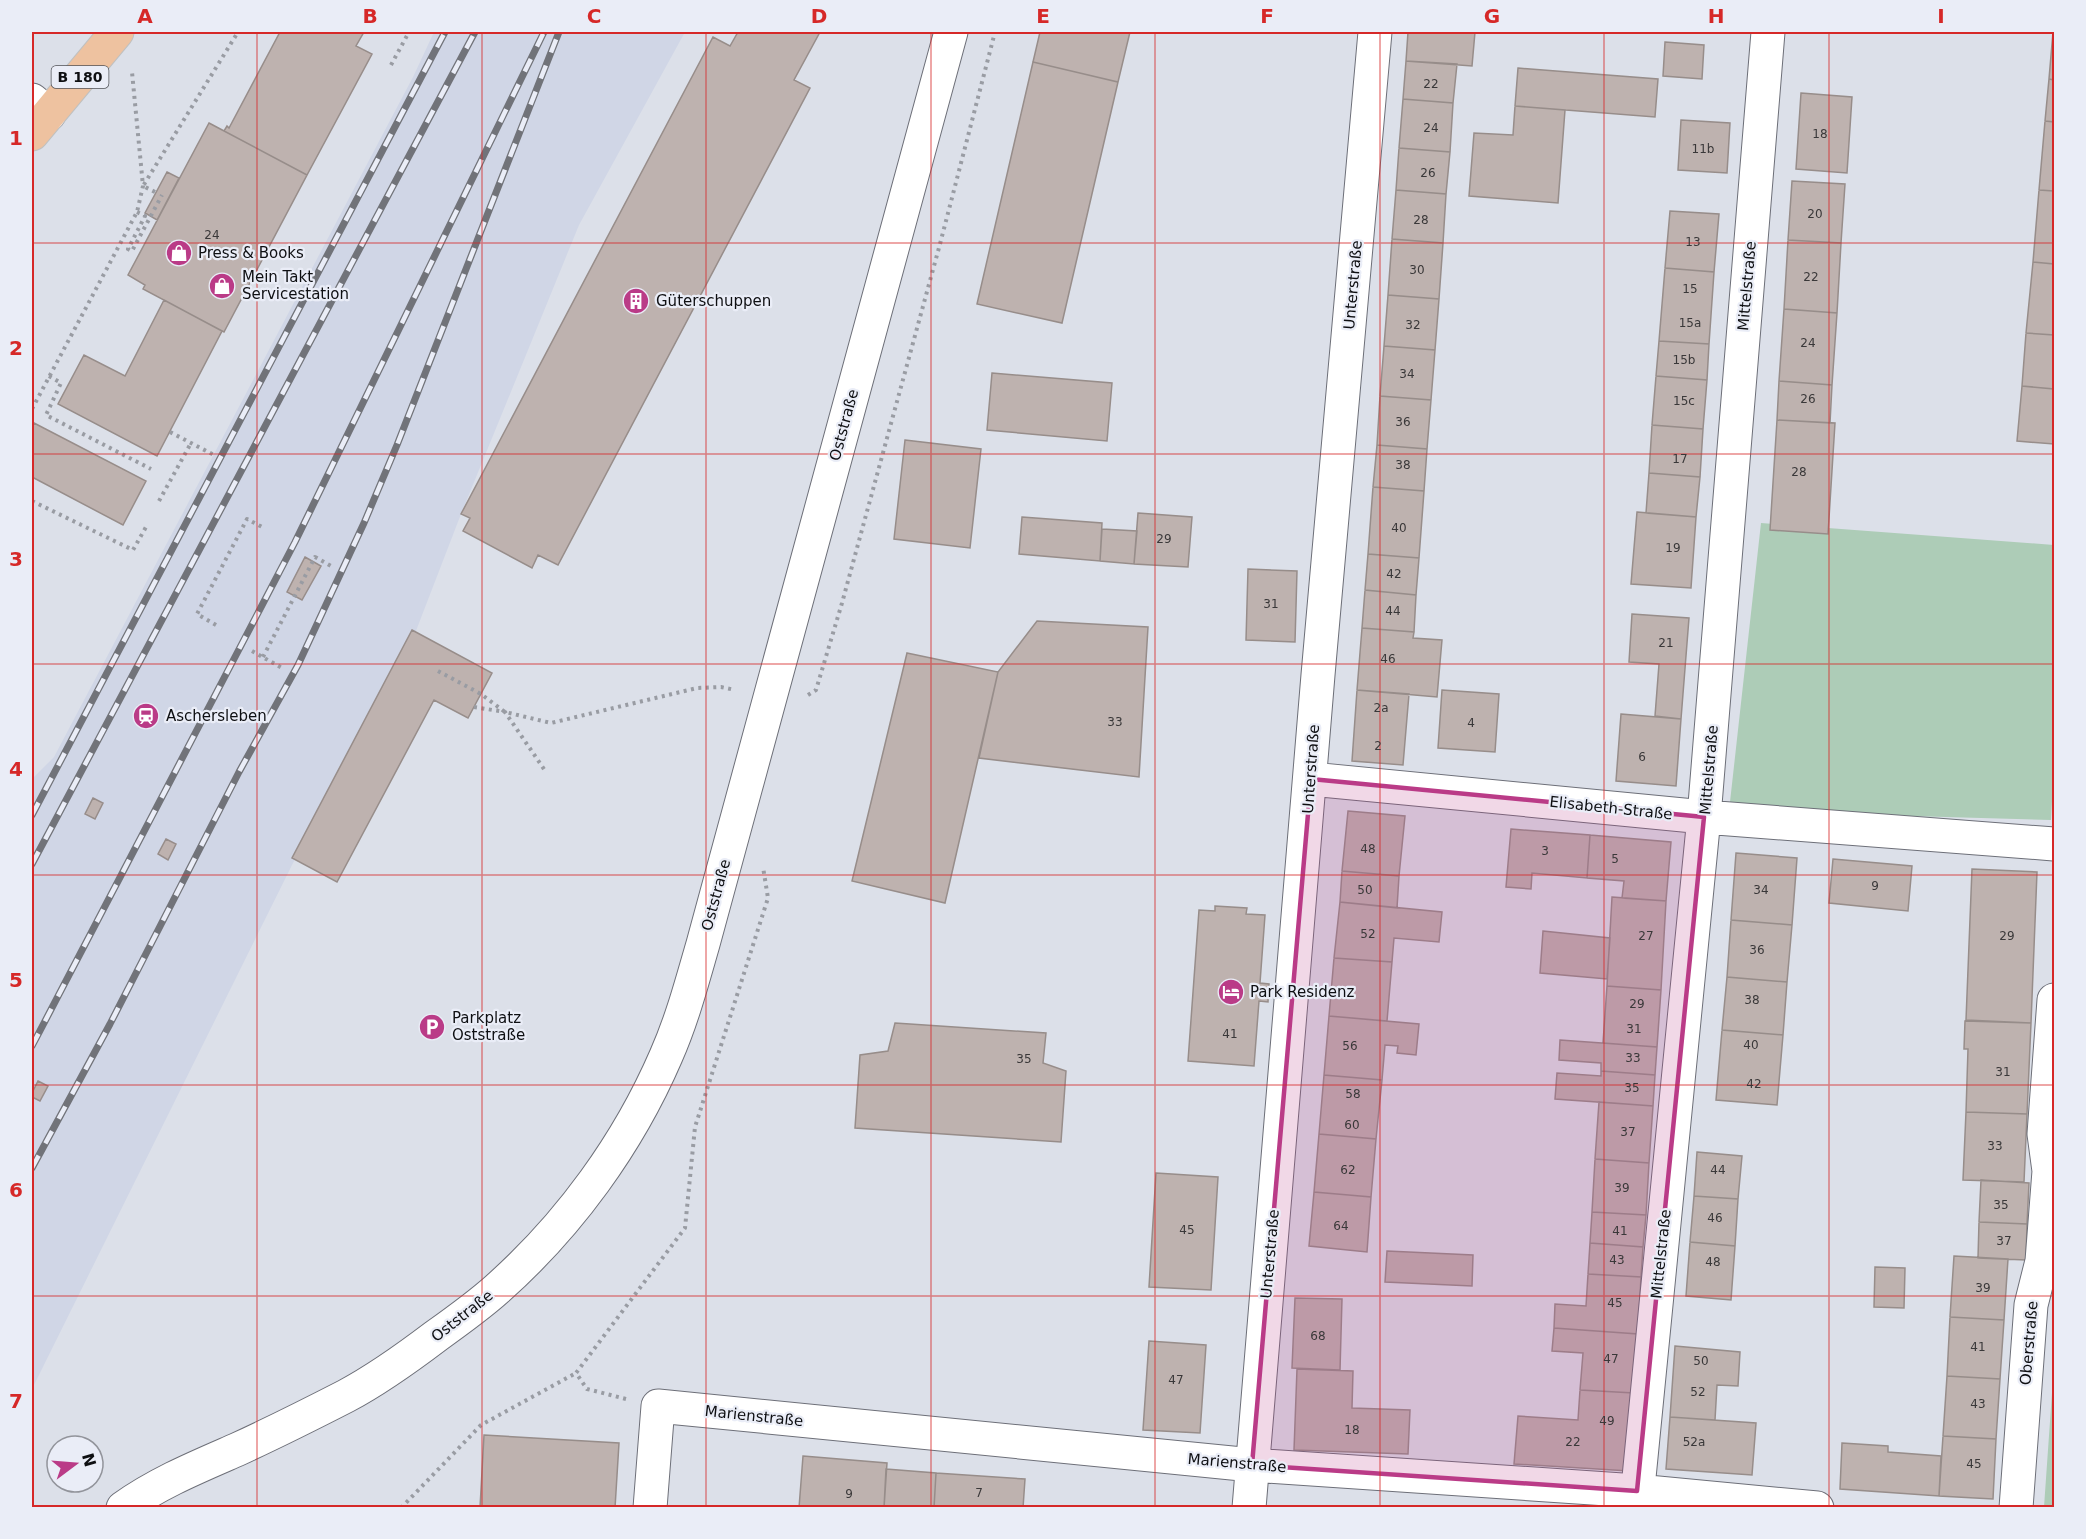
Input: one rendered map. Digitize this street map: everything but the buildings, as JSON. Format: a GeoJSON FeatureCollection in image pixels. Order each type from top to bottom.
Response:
{"type":"FeatureCollection","features":[{"type":"Feature","properties":{"kind":"main road","name":"B 180"},"geometry":{"type":"LineString","coordinates":[[37,116],[114,36]]}},
{"type":"Feature","properties":{"kind":"street","name":"Oststraße"},"geometry":{"type":"LineString","coordinates":[[123,1508],[151,1488],[292,1424],[348,1395],[399,1364],[497,1289],[580,1201],[640,1111],[666,1056],[694,977],[951,32]]}},
{"type":"Feature","properties":{"kind":"street","name":"Unterstraße"},"geometry":{"type":"LineString","coordinates":[[1249,1508],[1318,675],[1375,32]]}},
{"type":"Feature","properties":{"kind":"street","name":"Mittelstraße"},"geometry":{"type":"LineString","coordinates":[[1637,1499],[1704,818],[1768,32]]}},
{"type":"Feature","properties":{"kind":"street","name":"Elisabeth-Straße"},"geometry":{"type":"LineString","coordinates":[[1311,779],[1704,818],[2055,844]]}},
{"type":"Feature","properties":{"kind":"street","name":"Oberstraße"},"geometry":{"type":"LineString","coordinates":[[2016,1508],[2031,1305],[2042,1261],[2049,1171],[2044,1134],[2055,1000]]}},
{"type":"Feature","properties":{"kind":"street","name":"Marienstraße"},"geometry":{"type":"LineString","coordinates":[[658,1406],[1252,1466],[1637,1499],[1817,1508]]}},
{"type":"Feature","properties":{"kind":"street"},"geometry":{"type":"LineString","coordinates":[[650,1508],[658,1406]]}},
{"type":"Feature","properties":{"kind":"path"},"geometry":{"type":"LineString","coordinates":[[143,186],[238,32]]}},
{"type":"Feature","properties":{"kind":"path"},"geometry":{"type":"LineString","coordinates":[[391,66],[409,32]]}},
{"type":"Feature","properties":{"kind":"path"},"geometry":{"type":"LineString","coordinates":[[474,707],[551,723],[697,687],[721,687],[770,697],[795,705],[816,690],[940,244],[995,32]]}},
{"type":"Feature","properties":{"kind":"path"},"geometry":{"type":"LineString","coordinates":[[32,409],[137,212],[143,186],[130,55],[114,36]]}},
{"type":"Feature","properties":{"kind":"path"},"geometry":{"type":"LineString","coordinates":[[143,186],[154,192]]}},
{"type":"Feature","properties":{"kind":"path"},"geometry":{"type":"LineString","coordinates":[[137,212],[145,216],[128,249],[132,251],[162,195],[168,198]]}},
{"type":"Feature","properties":{"kind":"path"},"geometry":{"type":"LineString","coordinates":[[49,376],[62,383],[46,415],[152,469]]}},
{"type":"Feature","properties":{"kind":"path"},"geometry":{"type":"LineString","coordinates":[[170,432],[214,455]]}},
{"type":"Feature","properties":{"kind":"path"},"geometry":{"type":"LineString","coordinates":[[159,501],[191,443]]}},
{"type":"Feature","properties":{"kind":"path"},"geometry":{"type":"LineString","coordinates":[[32,501],[134,550],[146,527]]}},
{"type":"Feature","properties":{"kind":"path"},"geometry":{"type":"LineString","coordinates":[[216,625],[197,614],[247,519],[264,528]]}},
{"type":"Feature","properties":{"kind":"path"},"geometry":{"type":"LineString","coordinates":[[263,657],[315,557],[333,567]]}},
{"type":"Feature","properties":{"kind":"path"},"geometry":{"type":"LineString","coordinates":[[252,651],[282,668]]}},
{"type":"Feature","properties":{"kind":"path"},"geometry":{"type":"LineString","coordinates":[[438,671],[481,694],[505,712],[546,772]]}},
{"type":"Feature","properties":{"kind":"path"},"geometry":{"type":"LineString","coordinates":[[400,1508],[481,1425],[576,1373],[685,1228],[695,1127],[768,898],[762,864]]}},
{"type":"Feature","properties":{"kind":"path"},"geometry":{"type":"LineString","coordinates":[[576,1373],[587,1389],[658,1406]]}},
{"type":"Feature","properties":{"kind":"highlighted area"},"geometry":{"type":"Polygon","coordinates":[[[1311,779],[1704,817],[1637,1491],[1252,1465],[1311,779]]]}},
{"type":"Feature","properties":{"kind":"shaded area"},"geometry":{"type":"Polygon","coordinates":[[[434,32],[685,32],[579,225],[461,514],[414,636],[292,865],[32,1389],[32,779],[54,757],[413,77],[434,32]]]}},
{"type":"Feature","properties":{"kind":"green space"},"geometry":{"type":"Polygon","coordinates":[[[1761,523],[2054,545],[2054,764],[2051,820],[1729,811],[1761,523]]]}},
{"type":"Feature","properties":{"kind":"green space"},"geometry":{"type":"Polygon","coordinates":[[[2054,1364],[2054,1507],[2044,1507],[2054,1364]]]}},
{"type":"Feature","properties":{"kind":"railway"},"geometry":{"type":"LineString","coordinates":[[32,815],[445,32]]}},
{"type":"Feature","properties":{"kind":"railway"},"geometry":{"type":"LineString","coordinates":[[32,864],[475,32]]}},
{"type":"Feature","properties":{"kind":"railway"},"geometry":{"type":"LineString","coordinates":[[32,1046],[295,542],[544,32]]}},
{"type":"Feature","properties":{"kind":"railway"},"geometry":{"type":"LineString","coordinates":[[32,1168],[110,1024],[239,772],[298,665],[364,523],[397,445],[559,32]]}},
{"type":"Feature","properties":{"kind":"place","name":"Press & Books"},"geometry":{"type":"Point","coordinates":[179,253]}},
{"type":"Feature","properties":{"kind":"place","name":"Mein Takt Servicestation"},"geometry":{"type":"Point","coordinates":[222,286]}},
{"type":"Feature","properties":{"kind":"place","name":"Güterschuppen"},"geometry":{"type":"Point","coordinates":[636,301]}},
{"type":"Feature","properties":{"kind":"place","name":"Aschersleben"},"geometry":{"type":"Point","coordinates":[146,716]}},
{"type":"Feature","properties":{"kind":"place","name":"Park Residenz"},"geometry":{"type":"Point","coordinates":[1231,992]}},
{"type":"Feature","properties":{"kind":"place","name":"Parkplatz Oststraße"},"geometry":{"type":"Point","coordinates":[432,1027]}}]}
